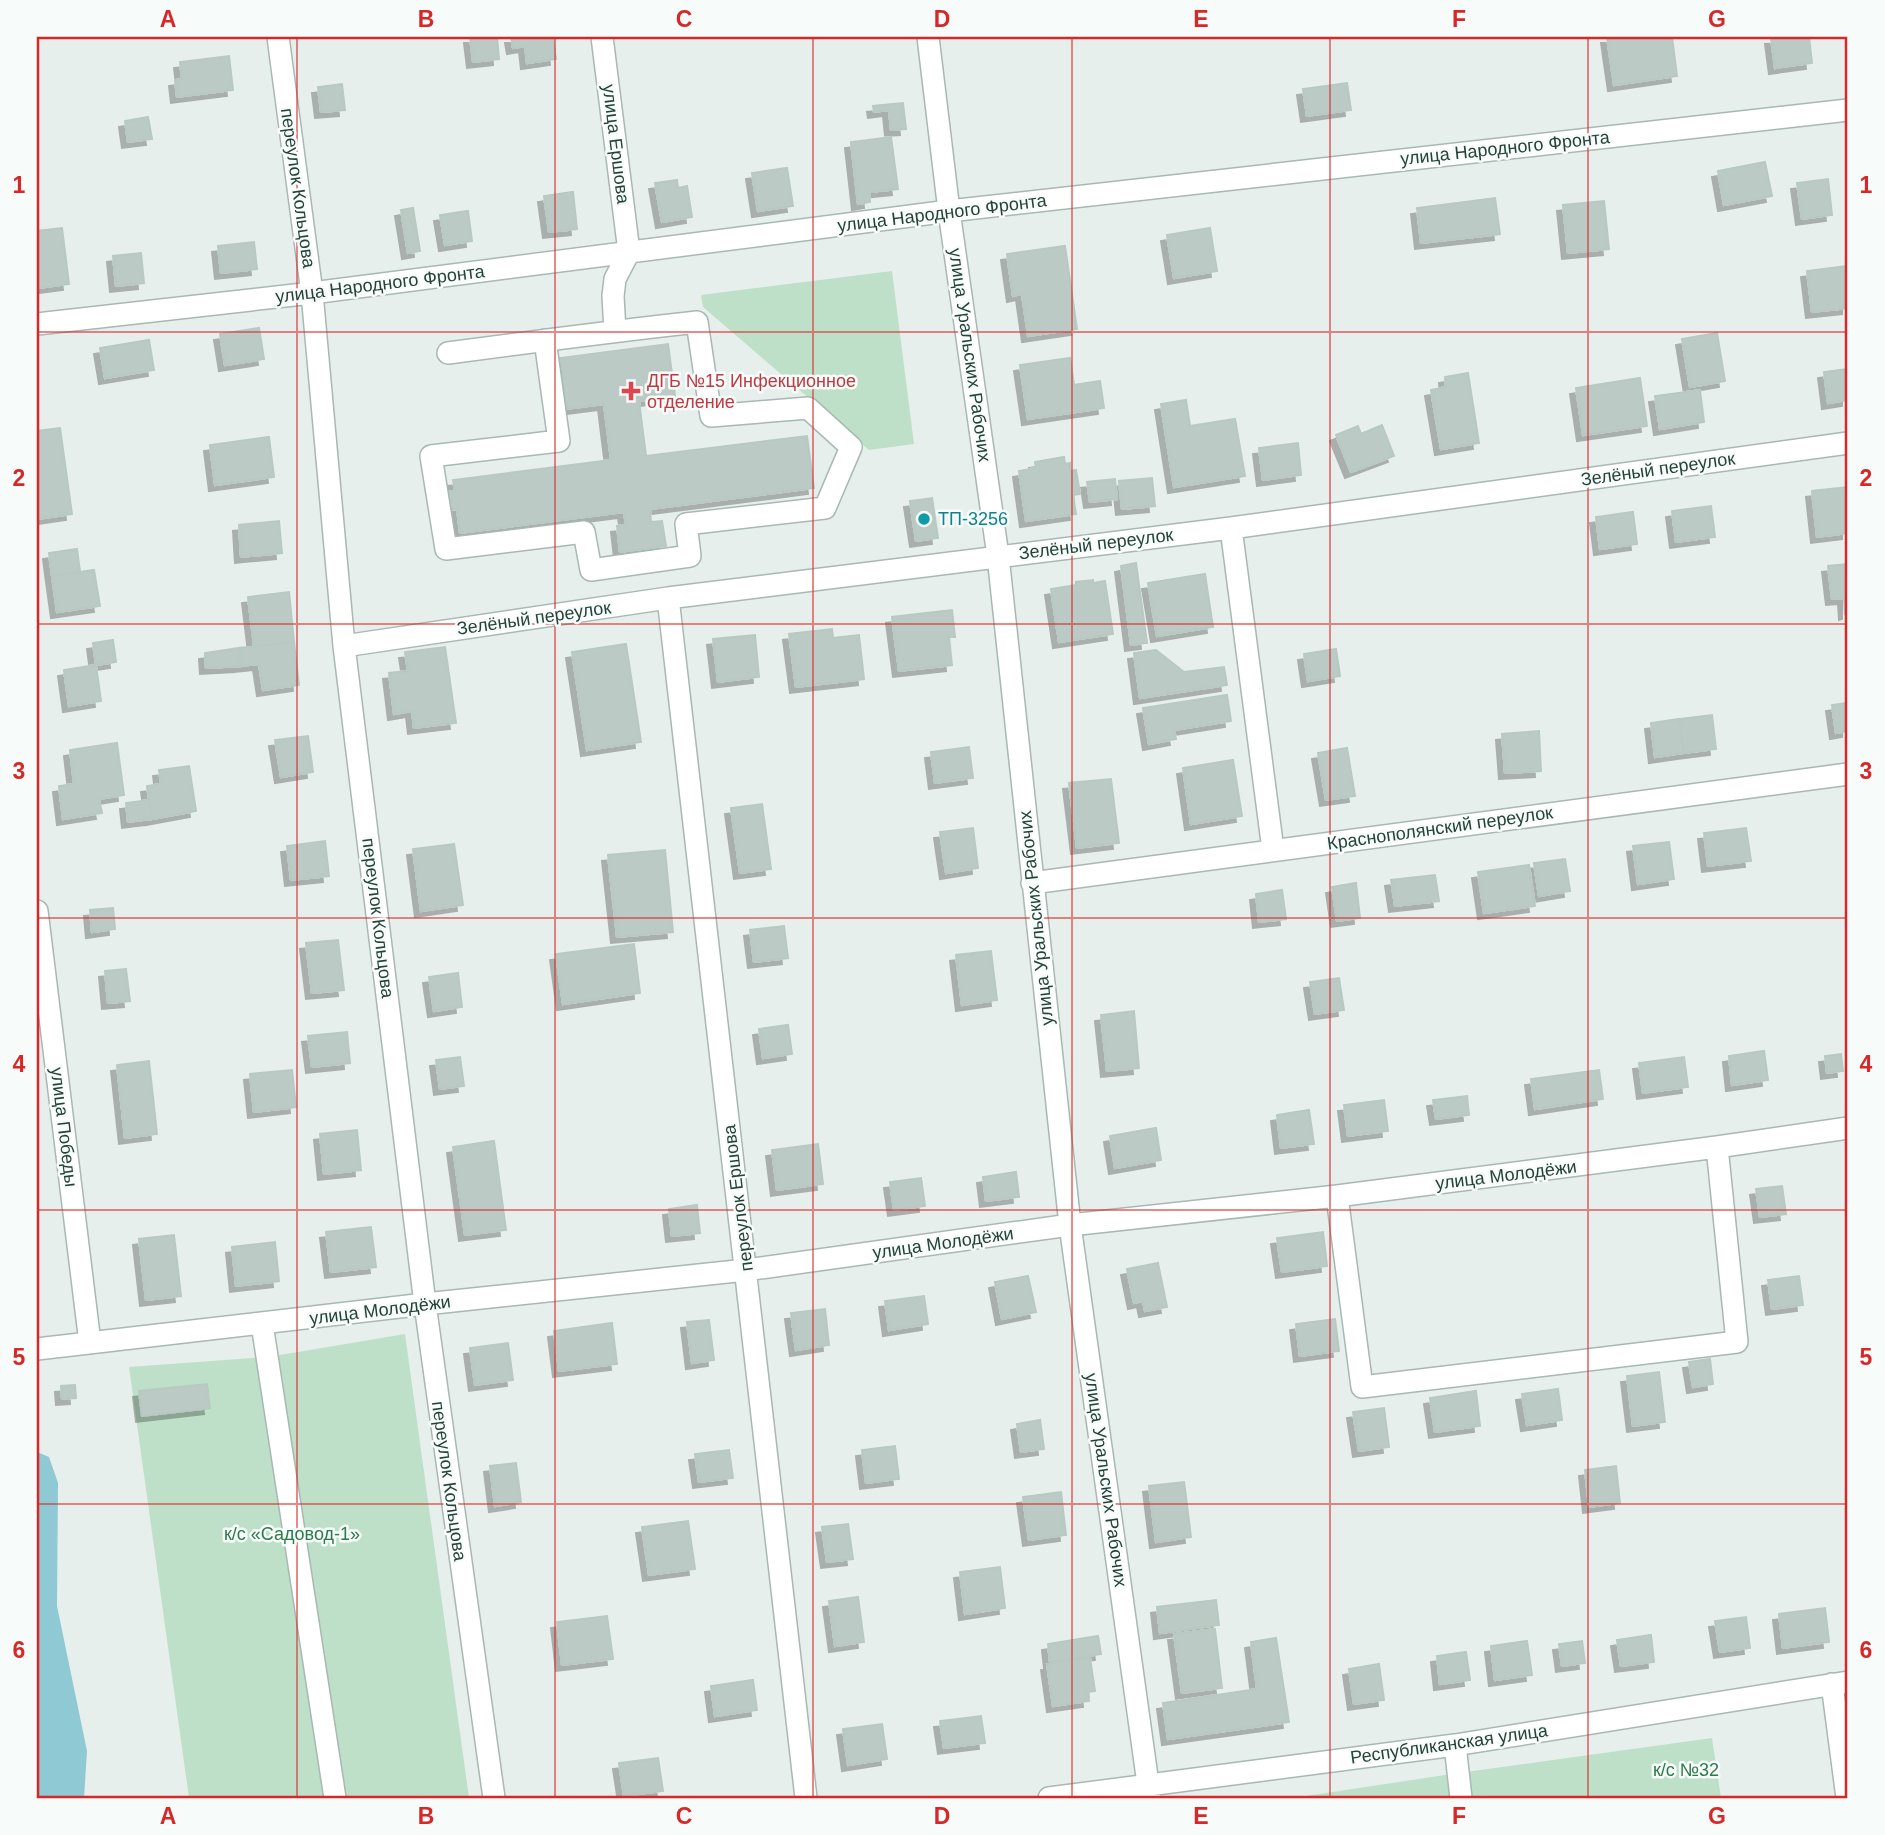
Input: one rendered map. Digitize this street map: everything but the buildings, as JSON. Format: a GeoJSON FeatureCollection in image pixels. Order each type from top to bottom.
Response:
{"type":"FeatureCollection","features":[{"type":"Feature","properties":{"kind":"street","name":"переулок Кольцова"},"geometry":{"type":"LineString","coordinates":[[278,37],[312,293],[344,646],[425,1304],[494,1798]]}},
{"type":"Feature","properties":{"kind":"street","name":"улица Ершова"},"geometry":{"type":"LineString","coordinates":[[602,37],[629,252]]}},
{"type":"Feature","properties":{"kind":"street","name":"улица Уральских Рабочих"},"geometry":{"type":"LineString","coordinates":[[928,37],[949,211],[998,556],[1070,1225],[1149,1792]]}},
{"type":"Feature","properties":{"kind":"street","name":"улица Народного Фронта"},"geometry":{"type":"LineString","coordinates":[[37,324],[312,293],[949,211],[1848,110]]}},
{"type":"Feature","properties":{"kind":"street"},"geometry":{"type":"LineString","coordinates":[[615,331],[615,279],[629,252]]}},
{"type":"Feature","properties":{"kind":"street"},"geometry":{"type":"LineString","coordinates":[[448,353],[545,340],[615,331],[697,322],[711,416],[808,408],[851,447],[825,508],[686,524],[690,556],[591,570],[584,532],[446,549],[431,456],[559,441],[545,340]]}},
{"type":"Feature","properties":{"kind":"street","name":"Зелёный переулок"},"geometry":{"type":"LineString","coordinates":[[344,646],[668,598],[1231,528],[1848,443]]}},
{"type":"Feature","properties":{"kind":"street"},"geometry":{"type":"LineString","coordinates":[[1231,528],[1273,850]]}},
{"type":"Feature","properties":{"kind":"street","name":"переулок Ершова"},"geometry":{"type":"LineString","coordinates":[[668,598],[806,1798]]}},
{"type":"Feature","properties":{"kind":"street","name":"Краснополянский переулок"},"geometry":{"type":"LineString","coordinates":[[1032,883],[1848,774]]}},
{"type":"Feature","properties":{"kind":"street","name":"улица Победы"},"geometry":{"type":"LineString","coordinates":[[37,911],[90,1343]]}},
{"type":"Feature","properties":{"kind":"street","name":"улица Молодёжи"},"geometry":{"type":"LineString","coordinates":[[37,1349],[746,1270],[1070,1225],[1337,1196],[1848,1128]]}},
{"type":"Feature","properties":{"kind":"street"},"geometry":{"type":"LineString","coordinates":[[1337,1196],[1363,1387],[1737,1342],[1717,1147]]}},
{"type":"Feature","properties":{"kind":"street"},"geometry":{"type":"LineString","coordinates":[[262,1324],[335,1798]]}},
{"type":"Feature","properties":{"kind":"street"},"geometry":{"type":"LineString","coordinates":[[1840,1683],[1847,1798]]}},
{"type":"Feature","properties":{"kind":"street","name":"Республиканская улица"},"geometry":{"type":"LineString","coordinates":[[1049,1798],[1149,1792],[1840,1683]]}},
{"type":"Feature","properties":{"kind":"street"},"geometry":{"type":"LineString","coordinates":[[1455,1745],[1461,1798]]}},
{"type":"Feature","properties":{"kind":"green space"},"geometry":{"type":"Polygon","coordinates":[[[892,271],[914,444],[869,450],[703,307],[701,295],[892,271]]]}},
{"type":"Feature","properties":{"kind":"green space","name":"к/с «Садовод-1»"},"geometry":{"type":"Polygon","coordinates":[[[405,1334],[469,1798],[189,1798],[129,1367],[268,1357],[405,1334]]]}},
{"type":"Feature","properties":{"kind":"green space","name":"к/с №32"},"geometry":{"type":"Polygon","coordinates":[[[1712,1738],[1721,1798],[1293,1798],[1458,1773],[1712,1738]]]}},
{"type":"Feature","properties":{"kind":"water"},"geometry":{"type":"Polygon","coordinates":[[[37,1452],[49,1457],[58,1483],[57,1606],[87,1751],[84,1798],[37,1798],[37,1452]]]}},
{"type":"Feature","properties":{"kind":"place","name":"ДГБ №15 Инфекционное отделение"},"geometry":{"type":"Point","coordinates":[631,391]}},
{"type":"Feature","properties":{"kind":"place","name":"ТП-3256"},"geometry":{"type":"Point","coordinates":[924,519]}}]}
